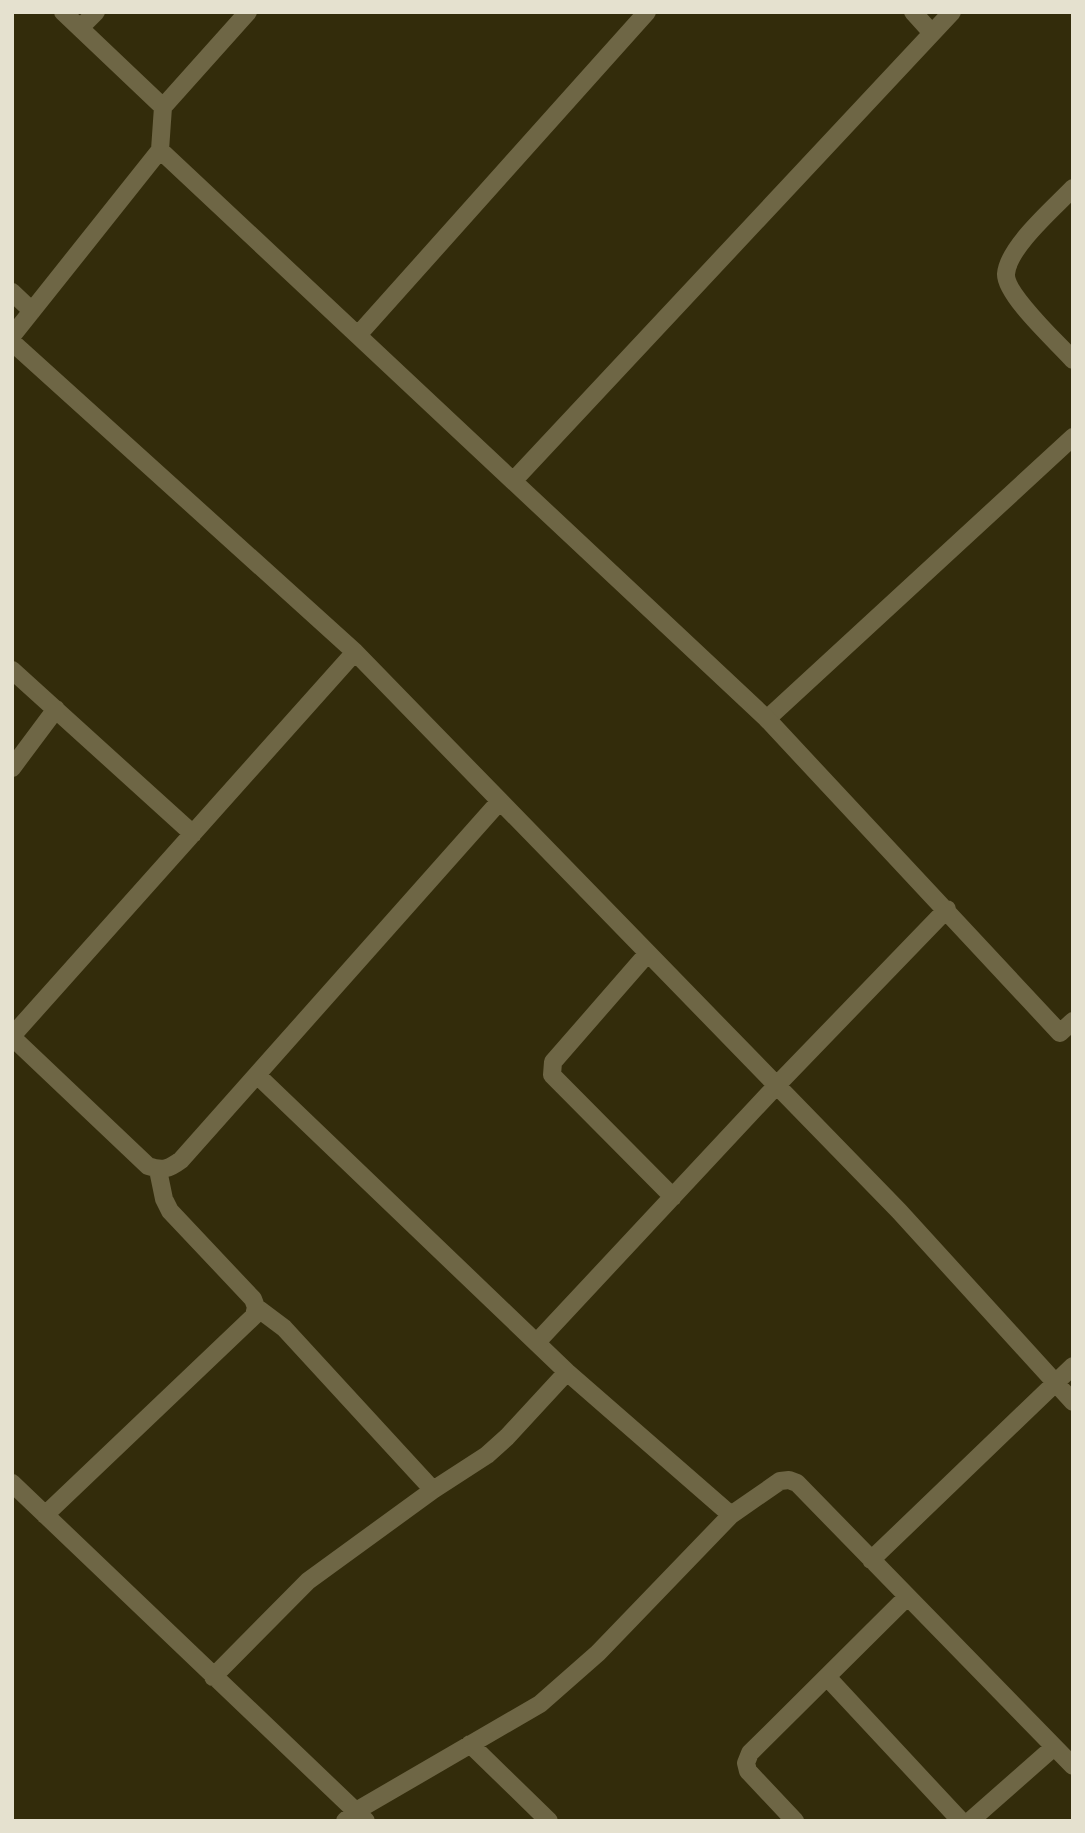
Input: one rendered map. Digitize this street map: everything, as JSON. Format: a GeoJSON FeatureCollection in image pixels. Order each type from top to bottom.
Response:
{"type":"FeatureCollection","features":[{"type":"Feature","properties":{"kind":"street"},"geometry":{"type":"LineString","coordinates":[[63,12],[163,107]]}},
{"type":"Feature","properties":{"kind":"street"},"geometry":{"type":"LineString","coordinates":[[80,29],[96,12]]}},
{"type":"Feature","properties":{"kind":"street"},"geometry":{"type":"LineString","coordinates":[[12,336],[160,150],[163,107],[248,12]]}},
{"type":"Feature","properties":{"kind":"street"},"geometry":{"type":"LineString","coordinates":[[358,335],[647,12]]}},
{"type":"Feature","properties":{"kind":"street"},"geometry":{"type":"LineString","coordinates":[[913,12],[932,33]]}},
{"type":"Feature","properties":{"kind":"street"},"geometry":{"type":"LineString","coordinates":[[514,480],[952,12]]}},
{"type":"Feature","properties":{"kind":"street"},"geometry":{"type":"LineString","coordinates":[[160,150],[767,719],[1060,1033],[1073,1021]]}},
{"type":"Feature","properties":{"kind":"street"},"geometry":{"type":"LineString","coordinates":[[1073,188],[1023,241],[1010,261],[1006,276],[1012,293],[1073,360]]}},
{"type":"Feature","properties":{"kind":"street"},"geometry":{"type":"LineString","coordinates":[[12,292],[32,311]]}},
{"type":"Feature","properties":{"kind":"street"},"geometry":{"type":"LineString","coordinates":[[12,342],[355,652],[899,1211],[1073,1402]]}},
{"type":"Feature","properties":{"kind":"street"},"geometry":{"type":"LineString","coordinates":[[767,719],[1073,437]]}},
{"type":"Feature","properties":{"kind":"street"},"geometry":{"type":"LineString","coordinates":[[355,652],[12,1037],[148,1166],[159,1170],[169,1169],[181,1160],[500,801]]}},
{"type":"Feature","properties":{"kind":"street"},"geometry":{"type":"LineString","coordinates":[[12,670],[193,834]]}},
{"type":"Feature","properties":{"kind":"street"},"geometry":{"type":"LineString","coordinates":[[12,768],[56,709]]}},
{"type":"Feature","properties":{"kind":"street"},"geometry":{"type":"LineString","coordinates":[[537,1342],[777,1085],[947,909]]}},
{"type":"Feature","properties":{"kind":"street"},"geometry":{"type":"LineString","coordinates":[[648,953],[553,1062],[552,1075],[673,1196]]}},
{"type":"Feature","properties":{"kind":"street"},"geometry":{"type":"LineString","coordinates":[[257,1075],[567,1371],[731,1515]]}},
{"type":"Feature","properties":{"kind":"street"},"geometry":{"type":"LineString","coordinates":[[45,1514],[254,1316],[256,1307],[253,1298],[170,1211],[164,1199],[159,1170]]}},
{"type":"Feature","properties":{"kind":"street"},"geometry":{"type":"LineString","coordinates":[[256,1307],[284,1328],[433,1490]]}},
{"type":"Feature","properties":{"kind":"street"},"geometry":{"type":"LineString","coordinates":[[871,1560],[1073,1366]]}},
{"type":"Feature","properties":{"kind":"street"},"geometry":{"type":"LineString","coordinates":[[213,1677],[307,1581],[433,1490],[487,1455],[567,1371]]}},
{"type":"Feature","properties":{"kind":"street"},"geometry":{"type":"LineString","coordinates":[[12,1483],[356,1817],[470,1744],[540,1704],[572,1679],[731,1515],[780,1481],[789,1480],[797,1483],[1073,1766]]}},
{"type":"Feature","properties":{"kind":"street"},"geometry":{"type":"LineString","coordinates":[[795,1821],[748,1771],[746,1763],[750,1753],[908,1597]]}},
{"type":"Feature","properties":{"kind":"street"},"geometry":{"type":"LineString","coordinates":[[827,1677],[961,1821]]}},
{"type":"Feature","properties":{"kind":"street"},"geometry":{"type":"LineString","coordinates":[[470,1744],[549,1821]]}},
{"type":"Feature","properties":{"kind":"street"},"geometry":{"type":"LineString","coordinates":[[970,1821],[1054,1747]]}}]}
